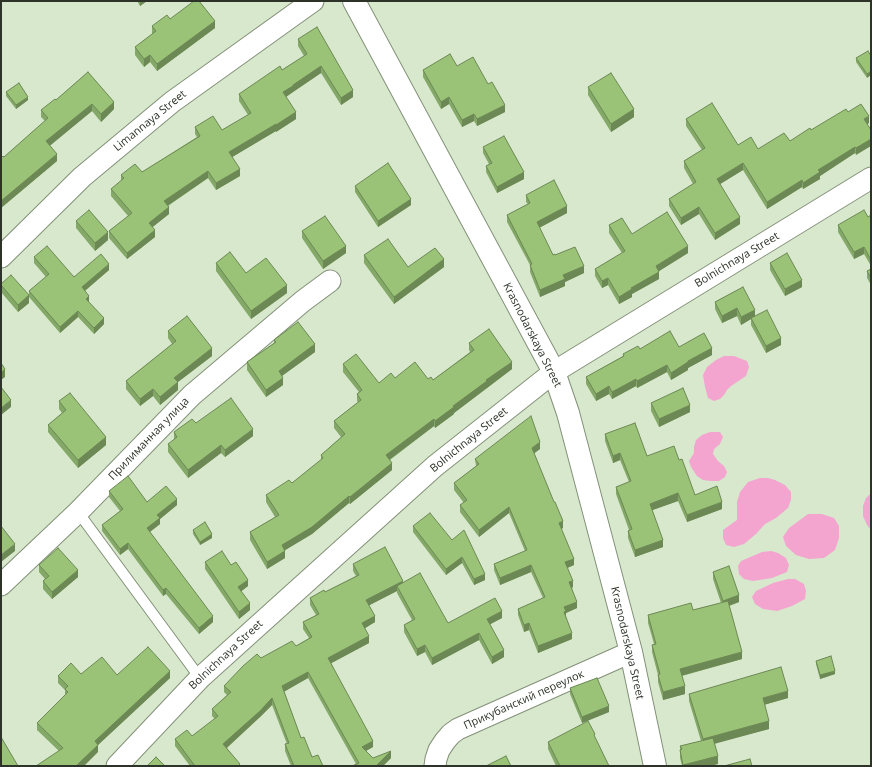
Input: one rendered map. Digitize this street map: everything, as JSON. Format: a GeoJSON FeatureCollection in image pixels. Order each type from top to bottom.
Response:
{"type":"FeatureCollection","features":[{"type":"Feature","properties":{"kind":"street","name":"Limannaya Street"},"geometry":{"type":"LineString","coordinates":[[1,257],[82,177],[172,102],[313,1]]}},
{"type":"Feature","properties":{"kind":"street","name":"Krasnodarskaya Street"},"geometry":{"type":"LineString","coordinates":[[354,1],[554,372],[568,414],[631,652],[655,766]]}},
{"type":"Feature","properties":{"kind":"street","name":"Bolnichnaya Street"},"geometry":{"type":"LineString","coordinates":[[117,766],[200,678],[435,466],[554,372],[871,178]]}},
{"type":"Feature","properties":{"kind":"street","name":"Прилиманная улица"},"geometry":{"type":"LineString","coordinates":[[1,585],[78,512],[192,395],[330,281]]}},
{"type":"Feature","properties":{"kind":"street","name":"Прикубанский переулок"},"geometry":{"type":"LineString","coordinates":[[435,766],[439,750],[445,740],[458,729],[631,652]]}},
{"type":"Feature","properties":{"kind":"lane"},"geometry":{"type":"LineString","coordinates":[[78,512],[200,678]]}},
{"type":"Feature","properties":{"kind":"shaded area"},"geometry":{"type":"Polygon","coordinates":[[[724,356],[734,356],[747,361],[749,367],[746,376],[731,386],[720,399],[714,401],[708,398],[703,375],[707,367],[724,356]]]}},
{"type":"Feature","properties":{"kind":"shaded area"},"geometry":{"type":"Polygon","coordinates":[[[710,432],[720,432],[723,437],[720,444],[714,449],[713,454],[724,466],[727,472],[725,477],[719,481],[703,480],[697,476],[689,461],[694,453],[696,440],[702,435],[710,432]]]}},
{"type":"Feature","properties":{"kind":"shaded area"},"geometry":{"type":"Polygon","coordinates":[[[760,478],[768,478],[785,485],[791,492],[791,500],[788,508],[776,518],[765,524],[744,544],[734,547],[726,545],[723,538],[723,530],[737,520],[737,502],[740,492],[748,482],[760,478]]]}},
{"type":"Feature","properties":{"kind":"shaded area"},"geometry":{"type":"Polygon","coordinates":[[[871,493],[871,530],[863,516],[863,506],[866,498],[871,493]]]}},
{"type":"Feature","properties":{"kind":"shaded area"},"geometry":{"type":"Polygon","coordinates":[[[808,514],[822,514],[834,518],[839,526],[839,538],[835,550],[824,558],[809,559],[796,555],[786,546],[783,537],[789,528],[808,514]]]}},
{"type":"Feature","properties":{"kind":"shaded area"},"geometry":{"type":"Polygon","coordinates":[[[771,551],[786,558],[789,565],[787,572],[772,578],[753,581],[744,579],[739,574],[738,566],[741,561],[762,552],[771,551]]]}},
{"type":"Feature","properties":{"kind":"shaded area"},"geometry":{"type":"Polygon","coordinates":[[[788,579],[795,579],[804,584],[806,591],[805,599],[792,606],[777,611],[763,609],[755,604],[752,597],[756,591],[773,583],[788,579]]]}},
{"type":"Feature","properties":{"kind":"building"},"geometry":{"type":"Polygon","coordinates":[[[194,1],[199,1],[215,21],[157,64],[150,55],[144,59],[135,47],[156,31],[152,26],[167,15],[170,19],[194,1]]]}},
{"type":"Feature","properties":{"kind":"building"},"geometry":{"type":"Polygon","coordinates":[[[317,27],[353,90],[341,98],[321,66],[283,92],[296,112],[229,152],[240,169],[216,183],[208,171],[164,201],[169,207],[149,223],[155,230],[127,253],[109,231],[132,213],[111,189],[124,178],[121,175],[135,164],[142,172],[200,136],[195,127],[213,116],[222,130],[251,113],[239,94],[280,66],[282,70],[307,54],[298,39],[317,27]]]}},
{"type":"Feature","properties":{"kind":"building"},"geometry":{"type":"Polygon","coordinates":[[[868,51],[871,56],[871,71],[867,74],[856,58],[868,51]]]}},
{"type":"Feature","properties":{"kind":"building"},"geometry":{"type":"Polygon","coordinates":[[[450,54],[457,66],[473,57],[488,84],[492,82],[505,105],[477,119],[474,114],[462,120],[449,97],[441,102],[423,70],[450,54]]]}},
{"type":"Feature","properties":{"kind":"building"},"geometry":{"type":"Polygon","coordinates":[[[88,72],[114,102],[101,114],[92,104],[46,141],[57,154],[1,201],[1,158],[48,118],[41,110],[55,99],[56,100],[88,72]]]}},
{"type":"Feature","properties":{"kind":"building"},"geometry":{"type":"Polygon","coordinates":[[[611,73],[634,109],[611,124],[588,87],[611,73]]]}},
{"type":"Feature","properties":{"kind":"building"},"geometry":{"type":"Polygon","coordinates":[[[19,83],[28,97],[16,105],[6,92],[19,83]]]}},
{"type":"Feature","properties":{"kind":"building"},"geometry":{"type":"Polygon","coordinates":[[[712,103],[738,145],[751,137],[758,149],[784,133],[790,141],[810,128],[811,130],[846,109],[848,112],[861,104],[869,116],[864,119],[871,130],[871,139],[818,170],[820,172],[803,183],[802,180],[767,202],[743,163],[717,179],[740,217],[715,233],[699,207],[681,218],[669,199],[696,182],[684,161],[705,148],[686,119],[712,103]]]}},
{"type":"Feature","properties":{"kind":"building"},"geometry":{"type":"Polygon","coordinates":[[[504,136],[524,172],[497,187],[486,166],[492,163],[483,147],[504,136]]]}},
{"type":"Feature","properties":{"kind":"building"},"geometry":{"type":"Polygon","coordinates":[[[388,163],[411,199],[378,221],[355,186],[388,163]]]}},
{"type":"Feature","properties":{"kind":"building"},"geometry":{"type":"Polygon","coordinates":[[[554,180],[567,206],[537,222],[553,255],[575,247],[584,266],[563,275],[565,279],[540,290],[530,265],[532,264],[507,215],[530,203],[526,195],[554,180]]]}},
{"type":"Feature","properties":{"kind":"building"},"geometry":{"type":"Polygon","coordinates":[[[89,210],[108,232],[95,243],[76,221],[89,210]]]}},
{"type":"Feature","properties":{"kind":"building"},"geometry":{"type":"Polygon","coordinates":[[[864,210],[868,217],[871,215],[871,260],[864,247],[854,252],[838,225],[864,210]]]}},
{"type":"Feature","properties":{"kind":"building"},"geometry":{"type":"Polygon","coordinates":[[[667,212],[688,246],[656,266],[659,272],[631,288],[632,289],[619,297],[608,278],[602,281],[595,269],[625,251],[609,225],[622,218],[632,234],[667,212]]]}},
{"type":"Feature","properties":{"kind":"building"},"geometry":{"type":"Polygon","coordinates":[[[325,216],[346,246],[323,261],[302,231],[325,216]]]}},
{"type":"Feature","properties":{"kind":"building"},"geometry":{"type":"Polygon","coordinates":[[[388,239],[408,267],[435,248],[444,259],[394,297],[364,255],[388,239]]]}},
{"type":"Feature","properties":{"kind":"building"},"geometry":{"type":"Polygon","coordinates":[[[47,246],[74,277],[101,254],[109,264],[82,287],[89,296],[86,299],[104,318],[94,328],[78,311],[60,327],[29,291],[49,274],[34,257],[47,246]]]}},
{"type":"Feature","properties":{"kind":"building"},"geometry":{"type":"Polygon","coordinates":[[[230,252],[246,273],[266,258],[287,285],[251,311],[216,263],[230,252]]]}},
{"type":"Feature","properties":{"kind":"building"},"geometry":{"type":"Polygon","coordinates":[[[787,253],[802,280],[785,289],[770,263],[787,253]]]}},
{"type":"Feature","properties":{"kind":"building"},"geometry":{"type":"Polygon","coordinates":[[[871,269],[871,278],[867,271],[871,269]]]}},
{"type":"Feature","properties":{"kind":"building"},"geometry":{"type":"Polygon","coordinates":[[[11,275],[29,295],[18,305],[1,285],[11,275]]]}},
{"type":"Feature","properties":{"kind":"building"},"geometry":{"type":"Polygon","coordinates":[[[743,287],[755,310],[741,317],[737,308],[722,316],[715,302],[743,287]]]}},
{"type":"Feature","properties":{"kind":"building"},"geometry":{"type":"Polygon","coordinates":[[[767,310],[781,338],[766,346],[751,318],[767,310]]]}},
{"type":"Feature","properties":{"kind":"building"},"geometry":{"type":"Polygon","coordinates":[[[187,316],[212,348],[174,378],[178,382],[160,397],[153,389],[140,399],[126,381],[176,341],[168,331],[187,316]]]}},
{"type":"Feature","properties":{"kind":"building"},"geometry":{"type":"Polygon","coordinates":[[[298,322],[315,344],[279,371],[283,378],[266,390],[247,362],[276,342],[274,340],[298,322]]]}},
{"type":"Feature","properties":{"kind":"building"},"geometry":{"type":"Polygon","coordinates":[[[489,329],[512,362],[486,380],[487,381],[453,406],[454,407],[435,421],[434,419],[386,455],[392,463],[312,527],[282,545],[285,551],[267,562],[250,532],[279,515],[266,495],[289,480],[292,483],[323,458],[321,455],[345,434],[334,421],[361,400],[357,394],[362,390],[343,364],[356,354],[379,383],[391,373],[395,378],[415,362],[428,379],[431,377],[433,380],[474,350],[469,343],[489,329]]]}},
{"type":"Feature","properties":{"kind":"building"},"geometry":{"type":"Polygon","coordinates":[[[670,331],[679,347],[704,333],[712,348],[688,361],[671,373],[667,365],[612,392],[609,386],[596,394],[586,377],[624,356],[623,354],[638,346],[640,349],[670,331]]]}},
{"type":"Feature","properties":{"kind":"building"},"geometry":{"type":"Polygon","coordinates":[[[1,363],[5,369],[1,373],[1,363]]]}},
{"type":"Feature","properties":{"kind":"building"},"geometry":{"type":"Polygon","coordinates":[[[1,387],[11,400],[1,408],[1,387]]]}},
{"type":"Feature","properties":{"kind":"building"},"geometry":{"type":"Polygon","coordinates":[[[683,388],[690,405],[659,419],[651,403],[683,388]]]}},
{"type":"Feature","properties":{"kind":"building"},"geometry":{"type":"Polygon","coordinates":[[[70,393],[106,437],[78,460],[48,425],[66,410],[59,401],[70,393]]]}},
{"type":"Feature","properties":{"kind":"building"},"geometry":{"type":"Polygon","coordinates":[[[231,398],[253,429],[225,450],[221,445],[188,470],[168,444],[177,437],[174,432],[192,419],[196,423],[231,398]]]}},
{"type":"Feature","properties":{"kind":"building"},"geometry":{"type":"Polygon","coordinates":[[[531,416],[540,442],[532,448],[563,521],[559,523],[574,559],[565,562],[573,581],[569,582],[577,602],[564,607],[566,611],[564,612],[572,633],[538,646],[529,623],[524,625],[518,609],[545,597],[531,565],[500,578],[494,564],[527,550],[509,507],[479,530],[460,505],[467,500],[454,483],[479,464],[475,459],[531,416]]]}},
{"type":"Feature","properties":{"kind":"building"},"geometry":{"type":"Polygon","coordinates":[[[635,423],[647,456],[674,446],[679,460],[682,459],[695,495],[717,486],[722,502],[687,515],[678,493],[650,504],[663,540],[635,550],[628,531],[632,529],[616,487],[631,481],[620,453],[613,456],[605,434],[635,423]]]}},
{"type":"Feature","properties":{"kind":"building"},"geometry":{"type":"Polygon","coordinates":[[[128,476],[147,502],[166,486],[177,499],[157,515],[160,518],[147,528],[213,616],[199,628],[166,588],[163,590],[128,543],[120,549],[102,525],[123,509],[109,491],[128,476]]]}},
{"type":"Feature","properties":{"kind":"building"},"geometry":{"type":"Polygon","coordinates":[[[430,513],[452,540],[464,530],[485,574],[474,579],[462,557],[446,569],[413,526],[430,513]]]}},
{"type":"Feature","properties":{"kind":"building"},"geometry":{"type":"Polygon","coordinates":[[[205,522],[212,534],[200,542],[193,530],[205,522]]]}},
{"type":"Feature","properties":{"kind":"building"},"geometry":{"type":"Polygon","coordinates":[[[1,526],[15,544],[1,555],[1,526]]]}},
{"type":"Feature","properties":{"kind":"building"},"geometry":{"type":"Polygon","coordinates":[[[385,547],[403,581],[366,600],[375,616],[362,623],[369,636],[328,658],[373,741],[362,747],[373,758],[391,751],[376,766],[352,766],[359,763],[308,672],[282,686],[301,738],[304,737],[312,757],[318,755],[323,766],[294,766],[285,744],[289,743],[272,698],[260,711],[223,744],[240,764],[238,766],[195,766],[175,739],[187,730],[192,736],[218,716],[212,709],[231,692],[224,686],[257,654],[261,658],[292,641],[296,646],[312,637],[303,622],[319,614],[310,598],[324,590],[325,592],[359,575],[353,564],[385,547]]]}},
{"type":"Feature","properties":{"kind":"building"},"geometry":{"type":"Polygon","coordinates":[[[58,548],[78,570],[52,592],[43,581],[49,576],[39,565],[58,548]]]}},
{"type":"Feature","properties":{"kind":"building"},"geometry":{"type":"Polygon","coordinates":[[[222,551],[231,565],[236,562],[248,580],[238,587],[250,603],[239,612],[205,562],[222,551]]]}},
{"type":"Feature","properties":{"kind":"building"},"geometry":{"type":"Polygon","coordinates":[[[729,566],[739,595],[723,601],[713,572],[729,566]]]}},
{"type":"Feature","properties":{"kind":"building"},"geometry":{"type":"Polygon","coordinates":[[[420,573],[448,623],[495,598],[502,611],[487,619],[504,650],[492,657],[479,633],[432,658],[425,645],[417,649],[404,625],[415,619],[397,586],[420,573]]]}},
{"type":"Feature","properties":{"kind":"building"},"geometry":{"type":"Polygon","coordinates":[[[728,601],[742,652],[680,669],[685,686],[663,692],[652,645],[656,644],[648,615],[691,603],[693,610],[728,601]]]}},
{"type":"Feature","properties":{"kind":"building"},"geometry":{"type":"Polygon","coordinates":[[[148,647],[170,671],[95,741],[98,745],[77,765],[78,766],[36,766],[63,748],[37,723],[68,692],[65,689],[68,686],[58,676],[71,663],[81,674],[102,657],[117,675],[148,647]]]}},
{"type":"Feature","properties":{"kind":"building"},"geometry":{"type":"Polygon","coordinates":[[[831,656],[835,671],[820,675],[816,661],[831,656]]]}},
{"type":"Feature","properties":{"kind":"building"},"geometry":{"type":"Polygon","coordinates":[[[781,667],[788,691],[763,698],[769,721],[703,739],[689,694],[781,667]]]}},
{"type":"Feature","properties":{"kind":"building"},"geometry":{"type":"Polygon","coordinates":[[[597,678],[609,706],[582,717],[570,688],[597,678]]]}},
{"type":"Feature","properties":{"kind":"building"},"geometry":{"type":"Polygon","coordinates":[[[588,721],[609,766],[560,766],[548,742],[588,721]]]}},
{"type":"Feature","properties":{"kind":"building"},"geometry":{"type":"Polygon","coordinates":[[[1,737],[18,766],[1,766],[1,737]]]}},
{"type":"Feature","properties":{"kind":"building"},"geometry":{"type":"Polygon","coordinates":[[[713,738],[718,756],[683,765],[680,750],[682,749],[680,746],[713,738]]]}},
{"type":"Feature","properties":{"kind":"building"},"geometry":{"type":"Polygon","coordinates":[[[506,756],[511,766],[486,766],[506,756]]]}},
{"type":"Feature","properties":{"kind":"building"},"geometry":{"type":"Polygon","coordinates":[[[156,757],[165,766],[147,766],[156,757]]]}},
{"type":"Feature","properties":{"kind":"building"},"geometry":{"type":"Polygon","coordinates":[[[750,759],[752,766],[724,766],[750,759]]]}}]}
